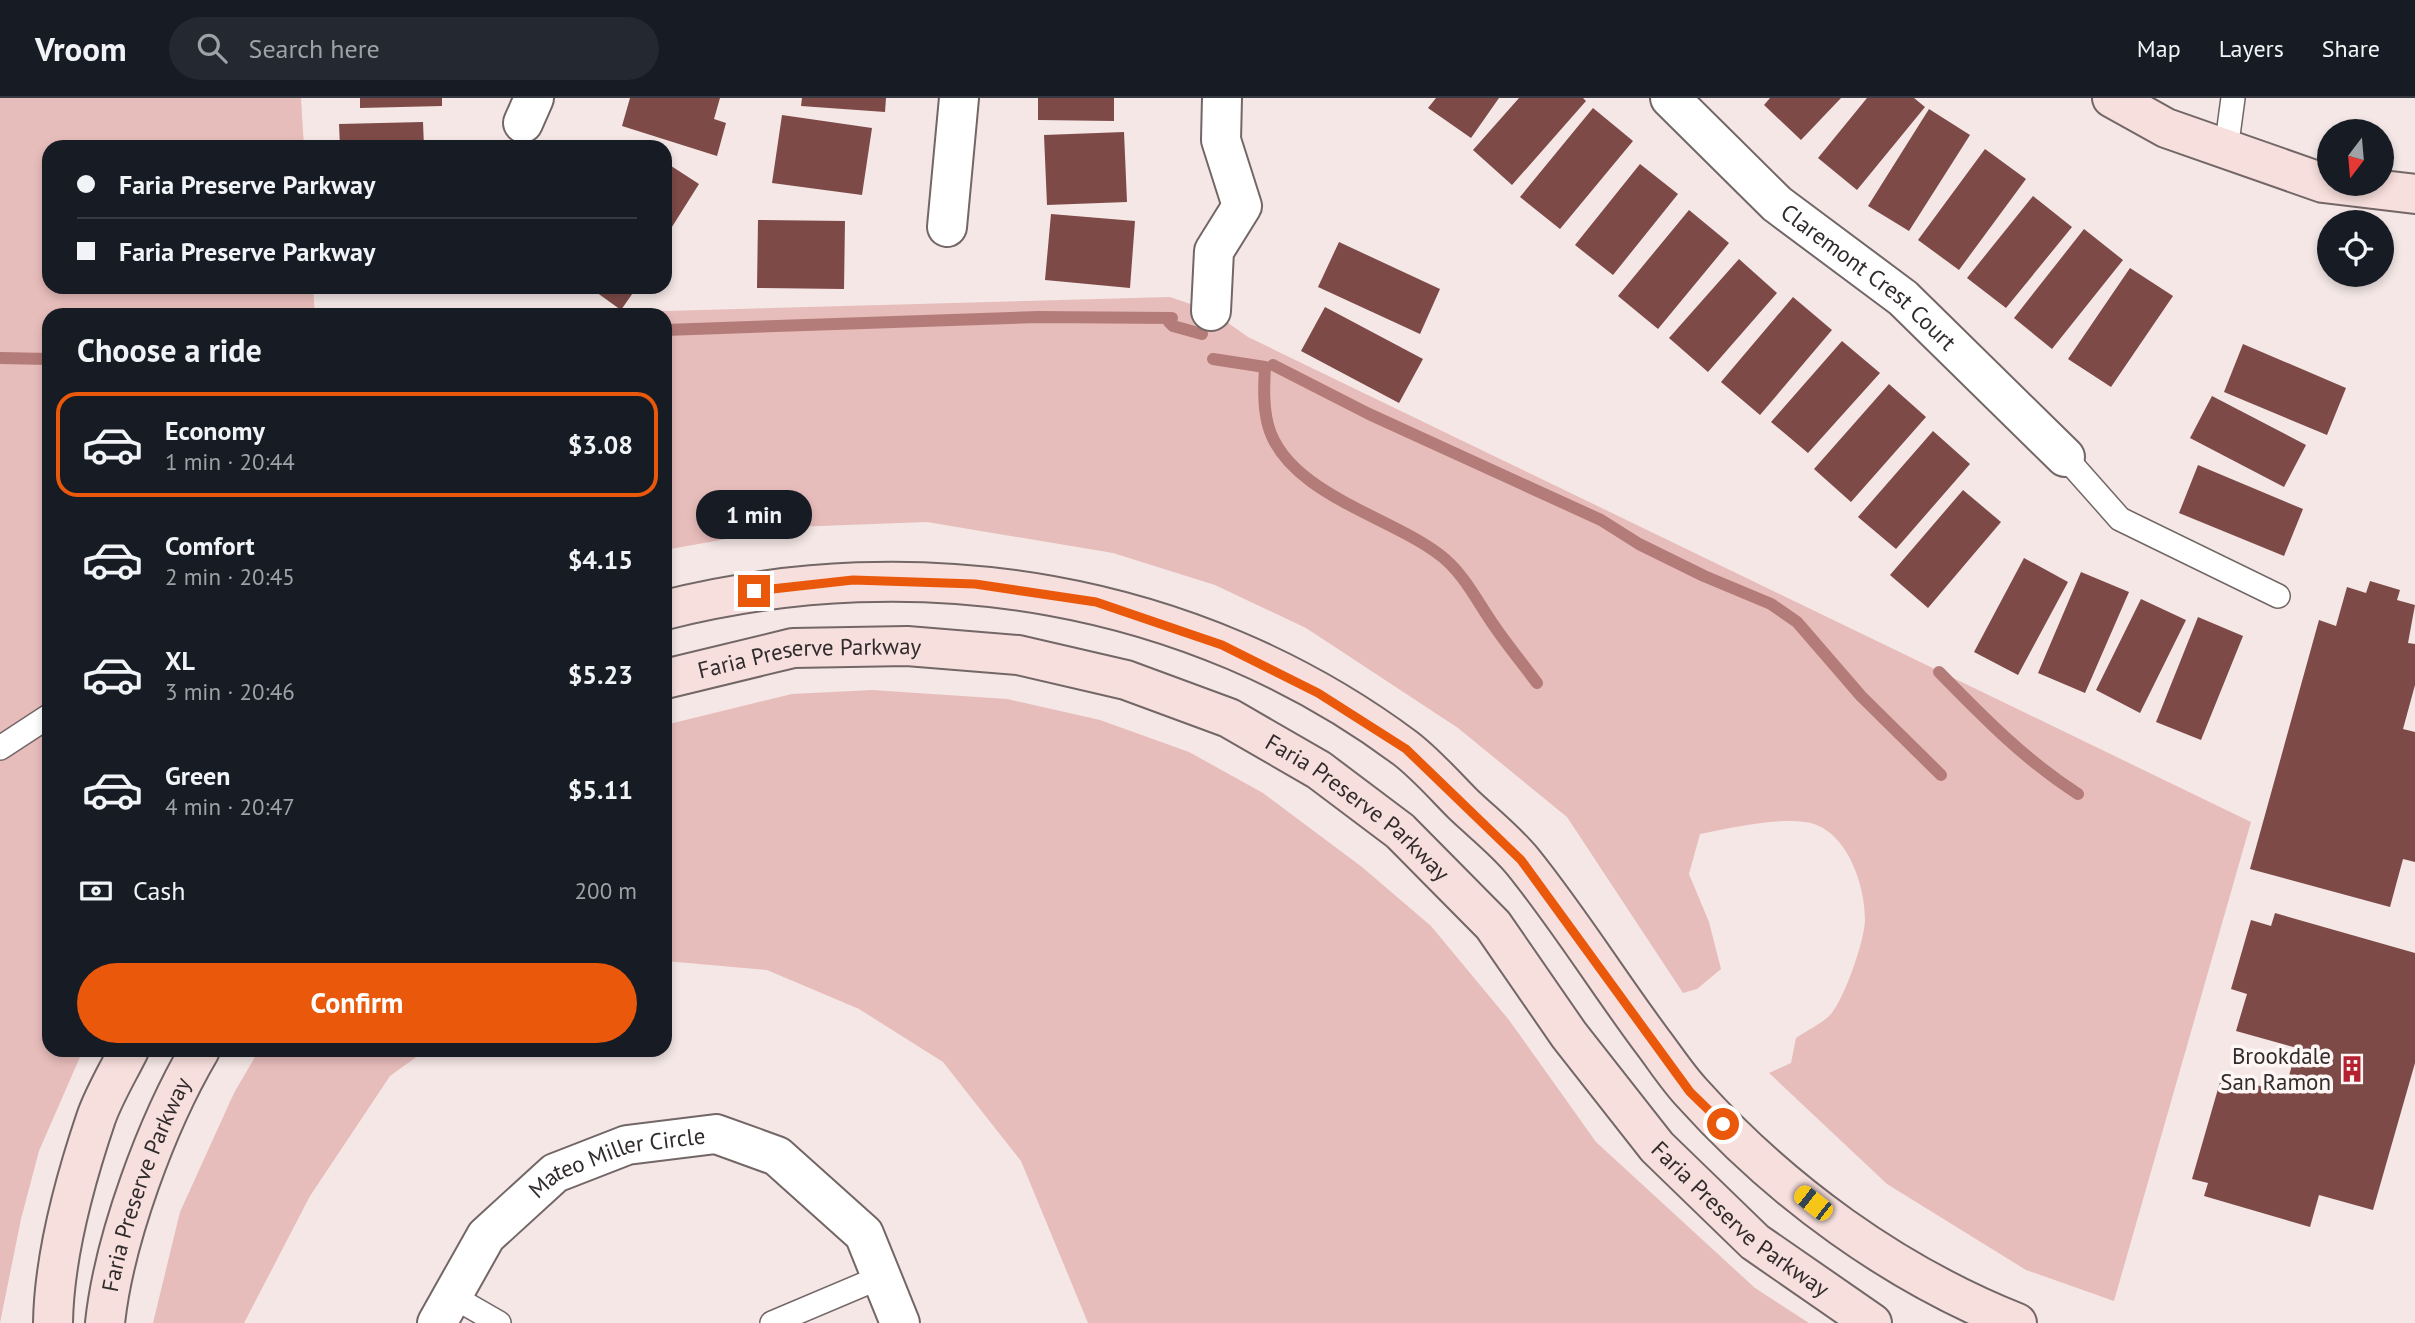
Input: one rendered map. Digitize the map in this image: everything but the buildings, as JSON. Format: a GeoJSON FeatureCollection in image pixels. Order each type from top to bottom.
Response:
{"type":"FeatureCollection","features":[{"type":"Feature","properties":{"kind":"street"},"geometry":{"type":"LineString","coordinates":[[947,226],[959,98]]}},
{"type":"Feature","properties":{"kind":"street"},"geometry":{"type":"LineString","coordinates":[[1211,311],[1214,251],[1242,206],[1221,140],[1222,98]]}},
{"type":"Feature","properties":{"kind":"street","name":"Claremont Crest Court"},"geometry":{"type":"LineString","coordinates":[[1670,98],[1777,204],[1903,298],[2065,457]]}},
{"type":"Feature","properties":{"kind":"street"},"geometry":{"type":"LineString","coordinates":[[2112,98],[2166,128],[2323,183],[2415,194]]}},
{"type":"Feature","properties":{"kind":"street"},"geometry":{"type":"LineString","coordinates":[[672,608],[729,594],[853,580],[975,584],[1096,602],[1222,645],[1318,693],[1406,749],[1521,860],[1690,1092],[1771,1171],[1876,1252],[1972,1305],[2017,1323]]}},
{"type":"Feature","properties":{"kind":"street","name":"Faria Preserve Parkway"},"geometry":{"type":"LineString","coordinates":[[672,677],[793,648],[907,646],[1031,658],[1126,680],[1229,718],[1319,770],[1400,831],[1493,925],[1569,1035],[1657,1147],[1755,1242],[1872,1323]]}},
{"type":"Feature","properties":{"kind":"street"},"geometry":{"type":"LineString","coordinates":[[53,1323],[53,1299],[72,1206],[97,1116],[126,1057]]}},
{"type":"Feature","properties":{"kind":"street","name":"Faria Preserve Parkway"},"geometry":{"type":"LineString","coordinates":[[105,1323],[136,1191],[179,1084],[196,1057]]}},
{"type":"Feature","properties":{"kind":"street","name":"Mateo Miller Circle"},"geometry":{"type":"LineString","coordinates":[[444,1310],[486,1236],[555,1173],[627,1144],[716,1134],[777,1156],[864,1234],[900,1323]]}},
{"type":"Feature","properties":{"kind":"lane"},"geometry":{"type":"LineString","coordinates":[[2226,150],[2233,115],[2233,98]]}},
{"type":"Feature","properties":{"kind":"lane"},"geometry":{"type":"LineString","coordinates":[[2065,457],[2120,519],[2277,596]]}},
{"type":"Feature","properties":{"kind":"lane"},"geometry":{"type":"LineString","coordinates":[[0,748],[42,721]]}},
{"type":"Feature","properties":{"kind":"lane"},"geometry":{"type":"LineString","coordinates":[[772,1323],[881,1277]]}},
{"type":"Feature","properties":{"kind":"lane"},"geometry":{"type":"LineString","coordinates":[[444,1310],[499,1323]]}},
{"type":"Feature","properties":{"kind":"shaded area"},"geometry":{"type":"Polygon","coordinates":[[[0,98],[301,98],[304,140],[42,140],[42,294],[314,294],[314,308],[42,308],[42,707],[0,734],[0,98]]]}},
{"type":"Feature","properties":{"kind":"shaded area"},"geometry":{"type":"Polygon","coordinates":[[[1170,297],[1211,311],[1248,337],[2251,822],[2114,1301],[2026,1270],[1887,1184],[1769,1073],[1791,1063],[1796,1038],[1831,1014],[1842,995],[1862,940],[1864,905],[1857,874],[1842,846],[1832,834],[1805,822],[1780,821],[1700,834],[1689,874],[1709,922],[1721,969],[1697,989],[1683,993],[1567,817],[1458,728],[1306,628],[1215,585],[1113,553],[927,522],[793,527],[672,549],[672,311],[1170,297]]]}},
{"type":"Feature","properties":{"kind":"shaded area"},"geometry":{"type":"Polygon","coordinates":[[[872,690],[1007,699],[1100,720],[1189,752],[1263,793],[1362,867],[1431,926],[1509,1020],[1596,1142],[1755,1288],[1809,1323],[1088,1323],[1021,1161],[943,1062],[859,1009],[767,970],[672,962],[672,723],[792,694],[872,690]]]}},
{"type":"Feature","properties":{"kind":"shaded area"},"geometry":{"type":"Polygon","coordinates":[[[42,734],[42,1057],[80,1057],[39,1151],[21,1219],[0,1323],[0,761],[42,734]]]}},
{"type":"Feature","properties":{"kind":"shaded area"},"geometry":{"type":"Polygon","coordinates":[[[255,1057],[416,1057],[390,1076],[310,1196],[244,1323],[153,1323],[180,1212],[234,1093],[255,1057]]]}},
{"type":"Feature","properties":{"kind":"waterway"},"geometry":{"type":"LineString","coordinates":[[672,330],[1038,317],[1172,318],[1169,322],[1173,326],[1202,334]]}},
{"type":"Feature","properties":{"kind":"waterway"},"geometry":{"type":"LineString","coordinates":[[0,358],[42,359]]}},
{"type":"Feature","properties":{"kind":"waterway"},"geometry":{"type":"LineString","coordinates":[[1213,359],[1265,367],[1264,389],[1268,425],[1279,449],[1296,469],[1318,486],[1420,541],[1449,562],[1537,683]]}},
{"type":"Feature","properties":{"kind":"waterway"},"geometry":{"type":"LineString","coordinates":[[1273,365],[1369,414],[1601,520],[1639,544],[1704,576],[1771,604],[1797,622],[1861,696],[1941,775]]}},
{"type":"Feature","properties":{"kind":"waterway"},"geometry":{"type":"LineString","coordinates":[[1939,672],[2022,752],[2078,794]]}},
{"type":"Feature","properties":{"kind":"place","name":"Brookdale San Ramon"},"geometry":{"type":"Point","coordinates":[2352,1069]}},
{"type":"Feature","properties":{"kind":"route"},"geometry":{"type":"LineString","coordinates":[[754,591],[853,580],[975,584],[1096,602],[1222,645],[1318,693],[1406,749],[1521,860],[1690,1092],[1723,1124]]}}]}
